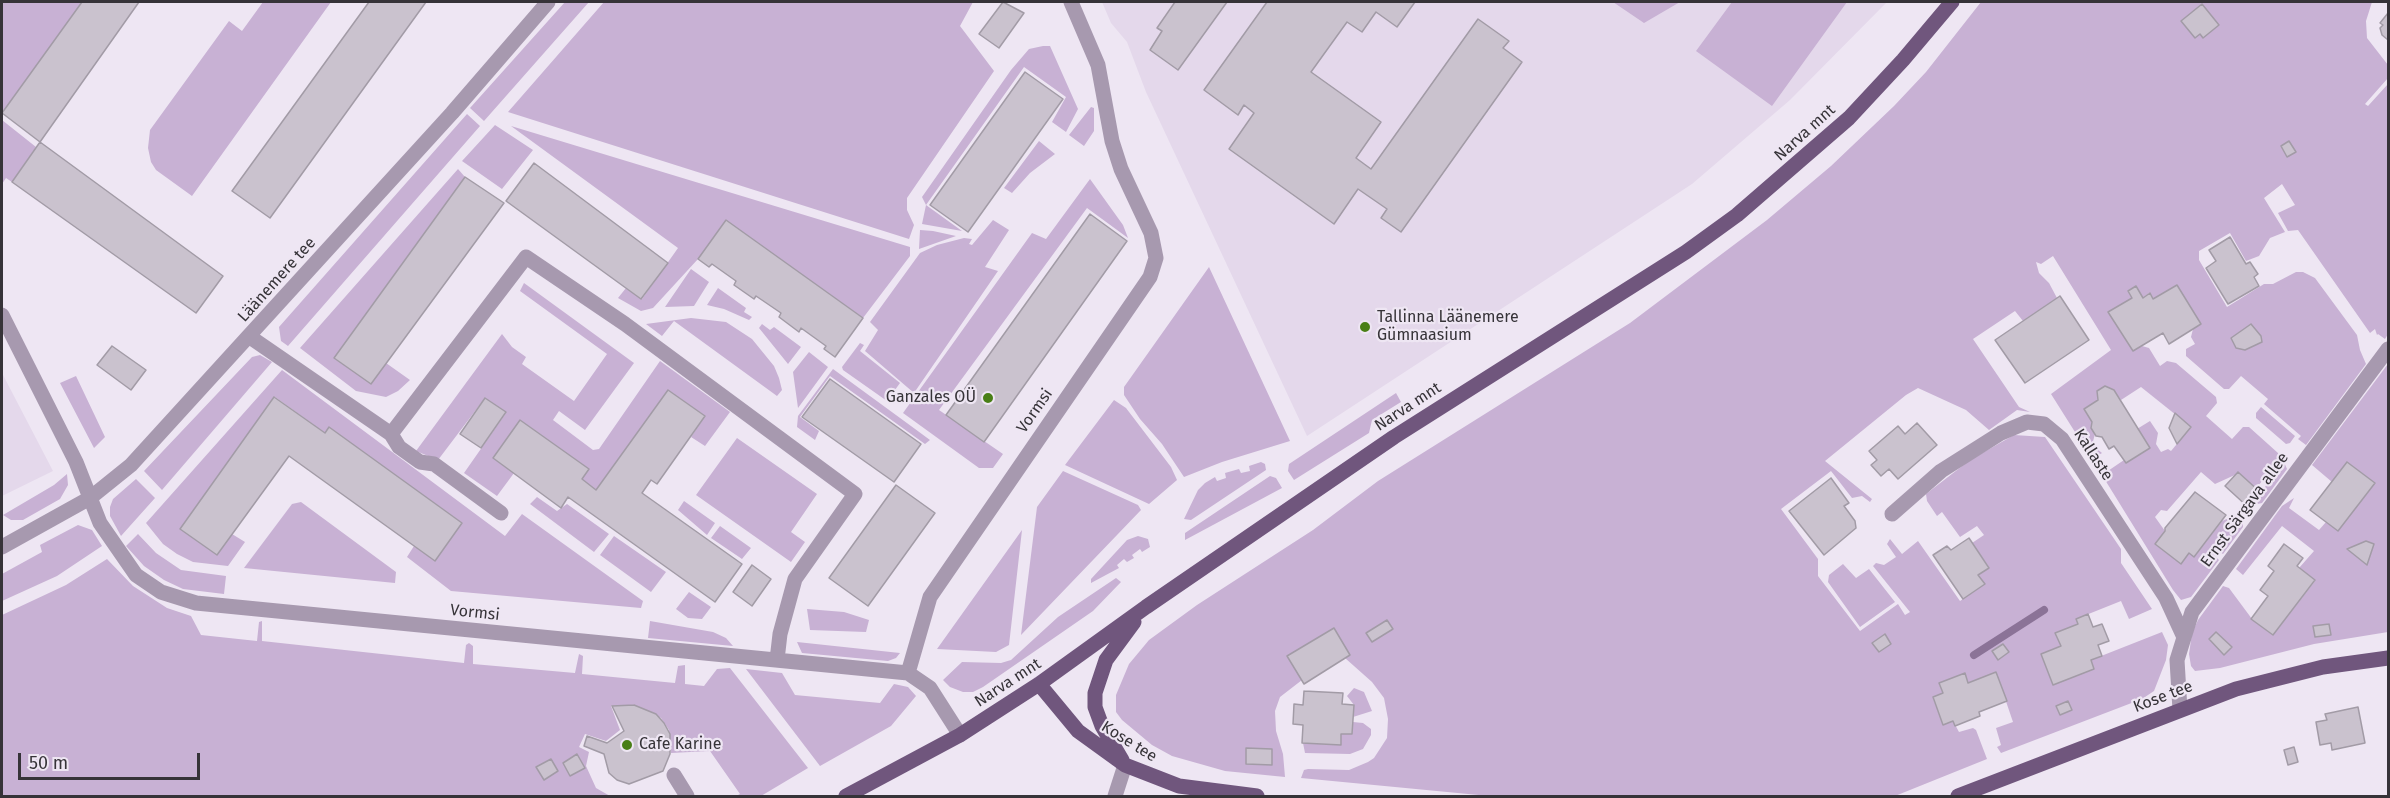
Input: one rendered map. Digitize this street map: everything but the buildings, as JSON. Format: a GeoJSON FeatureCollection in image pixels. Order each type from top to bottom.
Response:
{"type":"FeatureCollection","features":[{"type":"Feature","properties":{"kind":"main road","name":"Narva mnt"},"geometry":{"type":"LineString","coordinates":[[846,796],[960,735],[1039,684],[1146,607],[1394,437],[1686,252],[1737,215],[1849,118],[1903,60],[1952,2]]}},
{"type":"Feature","properties":{"kind":"main road"},"geometry":{"type":"LineString","coordinates":[[1125,765],[1098,717],[1096,687],[1106,660],[1146,607]]}},
{"type":"Feature","properties":{"kind":"main road","name":"Kose tee"},"geometry":{"type":"LineString","coordinates":[[1958,796],[2180,710],[2278,677],[2348,663],[2388,658]]}},
{"type":"Feature","properties":{"kind":"main road","name":"Kose tee"},"geometry":{"type":"LineString","coordinates":[[1039,684],[1078,731],[1125,765],[1179,786],[1257,796]]}},
{"type":"Feature","properties":{"kind":"street","name":"Läänemere tee"},"geometry":{"type":"LineString","coordinates":[[2,548],[90,498],[131,465],[459,106],[549,2]]}},
{"type":"Feature","properties":{"kind":"street","name":"Vormsi"},"geometry":{"type":"LineString","coordinates":[[2,315],[76,462],[104,531],[136,575],[161,592],[196,603],[908,673],[930,597],[1150,277],[1156,258],[1151,233],[1121,169],[1112,141],[1098,65],[1071,2]]}},
{"type":"Feature","properties":{"kind":"street"},"geometry":{"type":"LineString","coordinates":[[391,434],[526,257],[625,324],[855,494],[795,579],[780,634],[777,660]]}},
{"type":"Feature","properties":{"kind":"street"},"geometry":{"type":"LineString","coordinates":[[250,337],[391,434],[399,447],[420,462],[434,464],[501,513]]}},
{"type":"Feature","properties":{"kind":"street","name":"Ernst Särgava allee"},"geometry":{"type":"LineString","coordinates":[[2180,710],[2176,673],[2182,635],[2192,612],[2388,349]]}},
{"type":"Feature","properties":{"kind":"street","name":"Kallaste"},"geometry":{"type":"LineString","coordinates":[[1892,514],[1941,471],[2001,433],[2027,422],[2044,424],[2062,439],[2166,598],[2182,635]]}},
{"type":"Feature","properties":{"kind":"street"},"geometry":{"type":"LineString","coordinates":[[908,673],[930,687],[960,735]]}},
{"type":"Feature","properties":{"kind":"street"},"geometry":{"type":"LineString","coordinates":[[1115,796],[1125,765]]}},
{"type":"Feature","properties":{"kind":"street"},"geometry":{"type":"LineString","coordinates":[[674,775],[687,796]]}},
{"type":"Feature","properties":{"kind":"shaded area"},"geometry":{"type":"Polygon","coordinates":[[[2,2],[82,2],[2,113],[2,2]]]}},
{"type":"Feature","properties":{"kind":"shaded area"},"geometry":{"type":"Polygon","coordinates":[[[263,2],[331,2],[192,196],[156,170],[151,162],[148,148],[150,130],[229,21],[242,31],[263,2]]]}},
{"type":"Feature","properties":{"kind":"shaded area"},"geometry":{"type":"Polygon","coordinates":[[[565,2],[589,2],[484,121],[470,108],[565,2]]]}},
{"type":"Feature","properties":{"kind":"shaded area"},"geometry":{"type":"Polygon","coordinates":[[[604,2],[973,2],[960,26],[994,71],[907,198],[907,210],[914,225],[909,239],[508,112],[604,2]]]}},
{"type":"Feature","properties":{"kind":"shaded area","name":"Tallinna Läänemere Gümnaasium"},"geometry":{"type":"Polygon","coordinates":[[[1102,2],[1887,2],[1790,100],[1692,184],[1307,436],[1146,92],[1127,42],[1111,23],[1102,2]]]}},
{"type":"Feature","properties":{"kind":"shaded area"},"geometry":{"type":"Polygon","coordinates":[[[1613,2],[1680,2],[1644,23],[1613,2]]]}},
{"type":"Feature","properties":{"kind":"shaded area"},"geometry":{"type":"Polygon","coordinates":[[[1732,2],[1847,2],[1772,106],[1696,51],[1732,2]]]}},
{"type":"Feature","properties":{"kind":"shaded area"},"geometry":{"type":"Polygon","coordinates":[[[1981,2],[2372,2],[2366,21],[2367,38],[2388,65],[2388,78],[2365,104],[2368,106],[2388,84],[2388,334],[2385,339],[2377,335],[2375,329],[2370,333],[2298,230],[2288,231],[2278,213],[2295,205],[2282,184],[2264,198],[2285,232],[2270,238],[2259,256],[2246,261],[2230,233],[2199,251],[2199,260],[2227,307],[2264,284],[2273,284],[2296,272],[2303,272],[2315,278],[2357,335],[2366,364],[2306,445],[2298,439],[2301,436],[2264,404],[2268,399],[2241,376],[2229,389],[2224,389],[2186,356],[2186,349],[2195,344],[2191,337],[2193,329],[2201,324],[2177,285],[2153,299],[2149,293],[2143,298],[2135,287],[2128,291],[2132,298],[2109,312],[2133,351],[2142,346],[2149,348],[2160,366],[2167,361],[2176,363],[2216,397],[2217,403],[2206,416],[2232,439],[2243,427],[2249,427],[2278,453],[2279,458],[2256,489],[2237,474],[2215,484],[2201,472],[2167,511],[2161,510],[2155,517],[2165,531],[2156,545],[2181,564],[2189,553],[2195,556],[2222,521],[2236,515],[2243,519],[2243,527],[2223,554],[2217,550],[2214,555],[2219,560],[2191,597],[2181,600],[2173,590],[2102,475],[2124,460],[2126,463],[2149,448],[2137,429],[2150,421],[2158,433],[2156,444],[2161,452],[2168,449],[2171,451],[2191,427],[2141,387],[2121,400],[2114,390],[2105,386],[2097,391],[2098,400],[2084,409],[2092,422],[2095,434],[2092,445],[2102,453],[2092,459],[2051,394],[2111,350],[2053,256],[2041,264],[2036,262],[2039,273],[2049,283],[2057,298],[2023,321],[2015,311],[1973,339],[2019,407],[2030,412],[2017,410],[1989,430],[1966,410],[1918,388],[1906,395],[1825,461],[1872,499],[1870,502],[1862,496],[1852,498],[1831,471],[1781,509],[1818,559],[1818,576],[1860,631],[1898,604],[1905,615],[1910,612],[1873,566],[1876,563],[1884,565],[1896,557],[1887,544],[1890,539],[1902,554],[1918,541],[1960,601],[1984,584],[1978,575],[1989,567],[1972,543],[1984,535],[1977,526],[1960,537],[1942,512],[1937,516],[1927,501],[1926,494],[1970,460],[2014,435],[2045,437],[2121,549],[2121,563],[2152,609],[2129,619],[2121,601],[2076,619],[2078,624],[2055,633],[2061,646],[2041,654],[2053,685],[2094,669],[2091,660],[2162,632],[2168,645],[2166,660],[2154,691],[2142,699],[2001,753],[1997,747],[2001,745],[1996,728],[2013,722],[1996,672],[1968,683],[1964,674],[1939,684],[1943,693],[1933,698],[1943,724],[1953,721],[1959,732],[1973,728],[1976,730],[1987,759],[1895,796],[1489,796],[1301,778],[1304,770],[1308,769],[1349,770],[1368,762],[1374,758],[1387,738],[1388,719],[1384,698],[1372,682],[1345,658],[1350,655],[1334,628],[1288,656],[1302,680],[1280,697],[1275,711],[1276,731],[1283,754],[1285,777],[1225,771],[1172,756],[1152,745],[1122,720],[1116,712],[1116,695],[1129,664],[1149,640],[1197,605],[1313,530],[1378,481],[1630,323],[1767,220],[1831,166],[1894,106],[1926,72],[1981,2]]]}},
{"type":"Feature","properties":{"kind":"shaded area"},"geometry":{"type":"Polygon","coordinates":[[[1050,46],[1078,109],[1066,132],[1052,122],[1066,97],[1024,67],[926,205],[922,197],[1011,70],[1029,49],[1050,46]]]}},
{"type":"Feature","properties":{"kind":"shaded area"},"geometry":{"type":"Polygon","coordinates":[[[1091,107],[1094,108],[1094,131],[1084,146],[1069,135],[1091,107]]]}},
{"type":"Feature","properties":{"kind":"shaded area"},"geometry":{"type":"Polygon","coordinates":[[[467,114],[480,126],[288,346],[281,341],[279,327],[467,114]]]}},
{"type":"Feature","properties":{"kind":"shaded area"},"geometry":{"type":"Polygon","coordinates":[[[2,120],[36,147],[12,182],[6,178],[2,184],[2,120]]]}},
{"type":"Feature","properties":{"kind":"shaded area"},"geometry":{"type":"Polygon","coordinates":[[[495,125],[533,150],[502,189],[462,161],[495,125]]]}},
{"type":"Feature","properties":{"kind":"shaded area"},"geometry":{"type":"Polygon","coordinates":[[[511,126],[910,247],[910,256],[863,318],[726,221],[698,259],[653,308],[641,311],[618,298],[626,288],[642,299],[678,248],[511,126]]]}},
{"type":"Feature","properties":{"kind":"shaded area"},"geometry":{"type":"Polygon","coordinates":[[[1039,141],[1055,154],[1030,173],[1012,193],[1004,188],[1039,141]]]}},
{"type":"Feature","properties":{"kind":"shaded area"},"geometry":{"type":"Polygon","coordinates":[[[458,169],[465,177],[334,358],[371,383],[386,363],[410,380],[398,391],[386,397],[356,391],[300,348],[458,169]]]}},
{"type":"Feature","properties":{"kind":"shaded area"},"geometry":{"type":"Polygon","coordinates":[[[1090,179],[1123,225],[1128,238],[1087,208],[939,410],[1003,454],[993,468],[979,468],[903,413],[1032,233],[1046,239],[1090,179]]]}},
{"type":"Feature","properties":{"kind":"shaded area"},"geometry":{"type":"Polygon","coordinates":[[[926,205],[962,231],[922,224],[926,205]]]}},
{"type":"Feature","properties":{"kind":"shaded area"},"geometry":{"type":"Polygon","coordinates":[[[993,220],[1009,230],[985,267],[998,271],[914,393],[865,351],[878,330],[870,322],[920,253],[937,245],[964,238],[972,239],[969,244],[972,245],[993,220]]]}},
{"type":"Feature","properties":{"kind":"shaded area"},"geometry":{"type":"Polygon","coordinates":[[[920,230],[933,231],[956,236],[919,249],[920,230]]]}},
{"type":"Feature","properties":{"kind":"shaded area"},"geometry":{"type":"Polygon","coordinates":[[[1209,267],[1290,441],[1222,462],[1184,477],[1124,395],[1124,387],[1209,267]]]}},
{"type":"Feature","properties":{"kind":"shaded area"},"geometry":{"type":"Polygon","coordinates":[[[691,269],[709,282],[694,306],[665,307],[691,269]]]}},
{"type":"Feature","properties":{"kind":"shaded area"},"geometry":{"type":"Polygon","coordinates":[[[524,283],[634,363],[585,430],[559,411],[553,420],[593,450],[599,449],[660,361],[730,412],[705,446],[691,437],[705,416],[668,390],[596,490],[514,473],[497,496],[464,473],[506,413],[485,398],[438,460],[416,451],[502,334],[512,347],[526,357],[522,364],[574,401],[607,354],[520,291],[524,283]]]}},
{"type":"Feature","properties":{"kind":"shaded area"},"geometry":{"type":"Polygon","coordinates":[[[718,288],[746,308],[744,312],[752,317],[749,320],[724,309],[707,305],[718,288]]]}},
{"type":"Feature","properties":{"kind":"shaded area"},"geometry":{"type":"Polygon","coordinates":[[[691,318],[726,322],[752,339],[774,366],[782,390],[777,396],[674,321],[662,336],[646,324],[691,318]]]}},
{"type":"Feature","properties":{"kind":"shaded area"},"geometry":{"type":"Polygon","coordinates":[[[762,324],[770,330],[774,327],[801,347],[788,364],[759,328],[762,324]]]}},
{"type":"Feature","properties":{"kind":"shaded area"},"geometry":{"type":"Polygon","coordinates":[[[860,343],[864,345],[860,351],[900,383],[887,401],[843,370],[842,367],[860,343]]]}},
{"type":"Feature","properties":{"kind":"shaded area"},"geometry":{"type":"Polygon","coordinates":[[[809,352],[828,367],[798,408],[793,372],[809,352]]]}},
{"type":"Feature","properties":{"kind":"shaded area"},"geometry":{"type":"Polygon","coordinates":[[[260,355],[272,362],[162,490],[144,471],[252,357],[260,355]]]}},
{"type":"Feature","properties":{"kind":"shaded area"},"geometry":{"type":"Polygon","coordinates":[[[2388,364],[2388,632],[2314,644],[2220,668],[2195,671],[2191,666],[2189,654],[2192,633],[2198,620],[2223,586],[2229,588],[2252,619],[2273,635],[2315,581],[2299,568],[2314,551],[2282,526],[2243,575],[2236,569],[2282,506],[2294,498],[2289,508],[2319,530],[2326,522],[2338,531],[2375,483],[2347,462],[2332,482],[2312,465],[2388,364]]]}},
{"type":"Feature","properties":{"kind":"shaded area"},"geometry":{"type":"Polygon","coordinates":[[[833,369],[930,440],[925,444],[830,376],[800,417],[819,431],[815,440],[797,427],[798,416],[833,369]]]}},
{"type":"Feature","properties":{"kind":"shaded area"},"geometry":{"type":"Polygon","coordinates":[[[282,370],[505,536],[522,514],[643,601],[641,608],[451,591],[407,557],[414,546],[435,561],[462,523],[329,428],[325,433],[275,397],[180,529],[232,534],[245,542],[228,566],[193,562],[177,554],[163,544],[146,523],[282,370]]]}},
{"type":"Feature","properties":{"kind":"shaded area"},"geometry":{"type":"Polygon","coordinates":[[[2,373],[53,471],[2,496],[2,373]]]}},
{"type":"Feature","properties":{"kind":"shaded area"},"geometry":{"type":"Polygon","coordinates":[[[76,376],[105,437],[94,448],[60,383],[76,376]]]}},
{"type":"Feature","properties":{"kind":"shaded area"},"geometry":{"type":"Polygon","coordinates":[[[1396,393],[1401,402],[1372,420],[1369,433],[1294,480],[1288,471],[1289,464],[1396,393]]]}},
{"type":"Feature","properties":{"kind":"shaded area"},"geometry":{"type":"Polygon","coordinates":[[[1114,400],[1126,408],[1171,467],[1177,480],[1149,504],[1065,465],[1114,400]]]}},
{"type":"Feature","properties":{"kind":"shaded area"},"geometry":{"type":"Polygon","coordinates":[[[2261,407],[2295,436],[2290,443],[2286,444],[2256,418],[2256,413],[2261,407]]]}},
{"type":"Feature","properties":{"kind":"shaded area"},"geometry":{"type":"Polygon","coordinates":[[[737,438],[817,494],[791,532],[805,542],[791,562],[696,495],[737,438]]]}},
{"type":"Feature","properties":{"kind":"shaded area"},"geometry":{"type":"Polygon","coordinates":[[[2283,460],[2287,469],[2262,503],[2253,505],[2283,460]]]}},
{"type":"Feature","properties":{"kind":"shaded area"},"geometry":{"type":"Polygon","coordinates":[[[1261,462],[1265,464],[1266,470],[1191,520],[1184,519],[1198,490],[1205,483],[1215,477],[1217,481],[1226,478],[1225,473],[1239,469],[1241,473],[1250,471],[1249,466],[1261,462]]]}},
{"type":"Feature","properties":{"kind":"shaded area"},"geometry":{"type":"Polygon","coordinates":[[[1063,471],[1138,505],[1141,510],[1021,635],[1037,507],[1063,471]]]}},
{"type":"Feature","properties":{"kind":"shaded area"},"geometry":{"type":"Polygon","coordinates":[[[67,474],[68,485],[60,499],[23,520],[11,520],[3,515],[54,485],[67,474]]]}},
{"type":"Feature","properties":{"kind":"shaded area"},"geometry":{"type":"Polygon","coordinates":[[[1270,476],[1276,478],[1282,488],[1185,540],[1185,533],[1270,476]]]}},
{"type":"Feature","properties":{"kind":"shaded area"},"geometry":{"type":"Polygon","coordinates":[[[136,479],[155,498],[121,536],[110,516],[110,507],[113,499],[136,479]]]}},
{"type":"Feature","properties":{"kind":"shaded area"},"geometry":{"type":"Polygon","coordinates":[[[537,497],[557,511],[567,504],[609,534],[594,552],[530,504],[537,497]]]}},
{"type":"Feature","properties":{"kind":"shaded area"},"geometry":{"type":"Polygon","coordinates":[[[684,501],[715,523],[707,535],[678,510],[684,501]]]}},
{"type":"Feature","properties":{"kind":"shaded area"},"geometry":{"type":"Polygon","coordinates":[[[301,502],[396,572],[395,583],[244,568],[292,504],[301,502]]]}},
{"type":"Feature","properties":{"kind":"shaded area"},"geometry":{"type":"Polygon","coordinates":[[[78,525],[92,530],[102,546],[57,576],[2,601],[2,574],[42,552],[40,545],[78,525]]]}},
{"type":"Feature","properties":{"kind":"shaded area"},"geometry":{"type":"Polygon","coordinates":[[[720,526],[751,548],[742,559],[711,538],[720,526]]]}},
{"type":"Feature","properties":{"kind":"shaded area"},"geometry":{"type":"Polygon","coordinates":[[[1022,530],[1009,645],[996,652],[937,649],[1022,530]]]}},
{"type":"Feature","properties":{"kind":"shaded area"},"geometry":{"type":"Polygon","coordinates":[[[138,534],[156,553],[181,570],[226,576],[224,594],[183,589],[164,580],[144,566],[126,546],[138,534]]]}},
{"type":"Feature","properties":{"kind":"shaded area"},"geometry":{"type":"Polygon","coordinates":[[[614,536],[666,572],[651,592],[600,555],[614,536]]]}},
{"type":"Feature","properties":{"kind":"shaded area"},"geometry":{"type":"Polygon","coordinates":[[[1138,536],[1148,539],[1150,547],[1142,552],[1140,549],[1132,555],[1134,558],[1127,562],[1124,559],[1117,565],[1119,568],[1091,583],[1091,579],[1127,540],[1138,536]]]}},
{"type":"Feature","properties":{"kind":"shaded area"},"geometry":{"type":"Polygon","coordinates":[[[107,559],[133,586],[167,608],[191,616],[201,635],[257,641],[259,622],[262,621],[262,641],[464,663],[466,645],[469,643],[473,646],[473,664],[575,673],[579,654],[583,656],[582,674],[675,683],[678,666],[685,665],[685,684],[704,686],[717,669],[730,668],[808,768],[761,796],[736,796],[740,794],[710,751],[671,753],[669,730],[661,718],[632,705],[611,706],[620,730],[606,741],[585,734],[579,747],[589,752],[586,766],[596,788],[610,796],[2,796],[2,615],[66,585],[107,559]]]}},
{"type":"Feature","properties":{"kind":"shaded area"},"geometry":{"type":"Polygon","coordinates":[[[1843,564],[1856,578],[1869,569],[1895,602],[1860,627],[1828,582],[1829,575],[1843,564]]]}},
{"type":"Feature","properties":{"kind":"shaded area"},"geometry":{"type":"Polygon","coordinates":[[[1116,578],[1121,582],[1093,611],[983,687],[973,692],[963,692],[950,687],[943,680],[962,662],[1001,663],[1011,660],[1058,617],[1116,578]]]}},
{"type":"Feature","properties":{"kind":"shaded area"},"geometry":{"type":"Polygon","coordinates":[[[689,592],[711,607],[702,619],[688,618],[676,609],[689,592]]]}},
{"type":"Feature","properties":{"kind":"shaded area"},"geometry":{"type":"Polygon","coordinates":[[[807,609],[844,612],[869,620],[866,632],[810,630],[807,609]]]}},
{"type":"Feature","properties":{"kind":"shaded area"},"geometry":{"type":"Polygon","coordinates":[[[650,621],[713,632],[726,638],[733,646],[648,638],[650,621]]]}},
{"type":"Feature","properties":{"kind":"shaded area"},"geometry":{"type":"Polygon","coordinates":[[[797,642],[900,653],[896,658],[888,661],[802,653],[797,642]]]}},
{"type":"Feature","properties":{"kind":"shaded area"},"geometry":{"type":"Polygon","coordinates":[[[746,669],[782,673],[795,695],[880,703],[894,684],[908,687],[916,696],[891,726],[820,766],[746,669]]]}},
{"type":"Feature","properties":{"kind":"shaded area"},"geometry":{"type":"Polygon","coordinates":[[[1354,688],[1364,692],[1372,711],[1353,717],[1354,705],[1347,696],[1354,688]]]}},
{"type":"Feature","properties":{"kind":"shaded area"},"geometry":{"type":"Polygon","coordinates":[[[1353,722],[1363,723],[1371,729],[1371,735],[1363,749],[1350,754],[1305,753],[1303,743],[1340,745],[1341,734],[1352,734],[1353,722]]]}},
{"type":"Feature","properties":{"kind":"waterway"},"geometry":{"type":"LineString","coordinates":[[1974,655],[2044,610]]}},
{"type":"Feature","properties":{"kind":"place","name":"Tallinna Läänemere Gümnaasium"},"geometry":{"type":"Point","coordinates":[1365,327]}},
{"type":"Feature","properties":{"kind":"place","name":"Ganzales OÜ"},"geometry":{"type":"Point","coordinates":[988,398]}},
{"type":"Feature","properties":{"kind":"place","name":"Cafe Karine"},"geometry":{"type":"Point","coordinates":[627,745]}}]}
